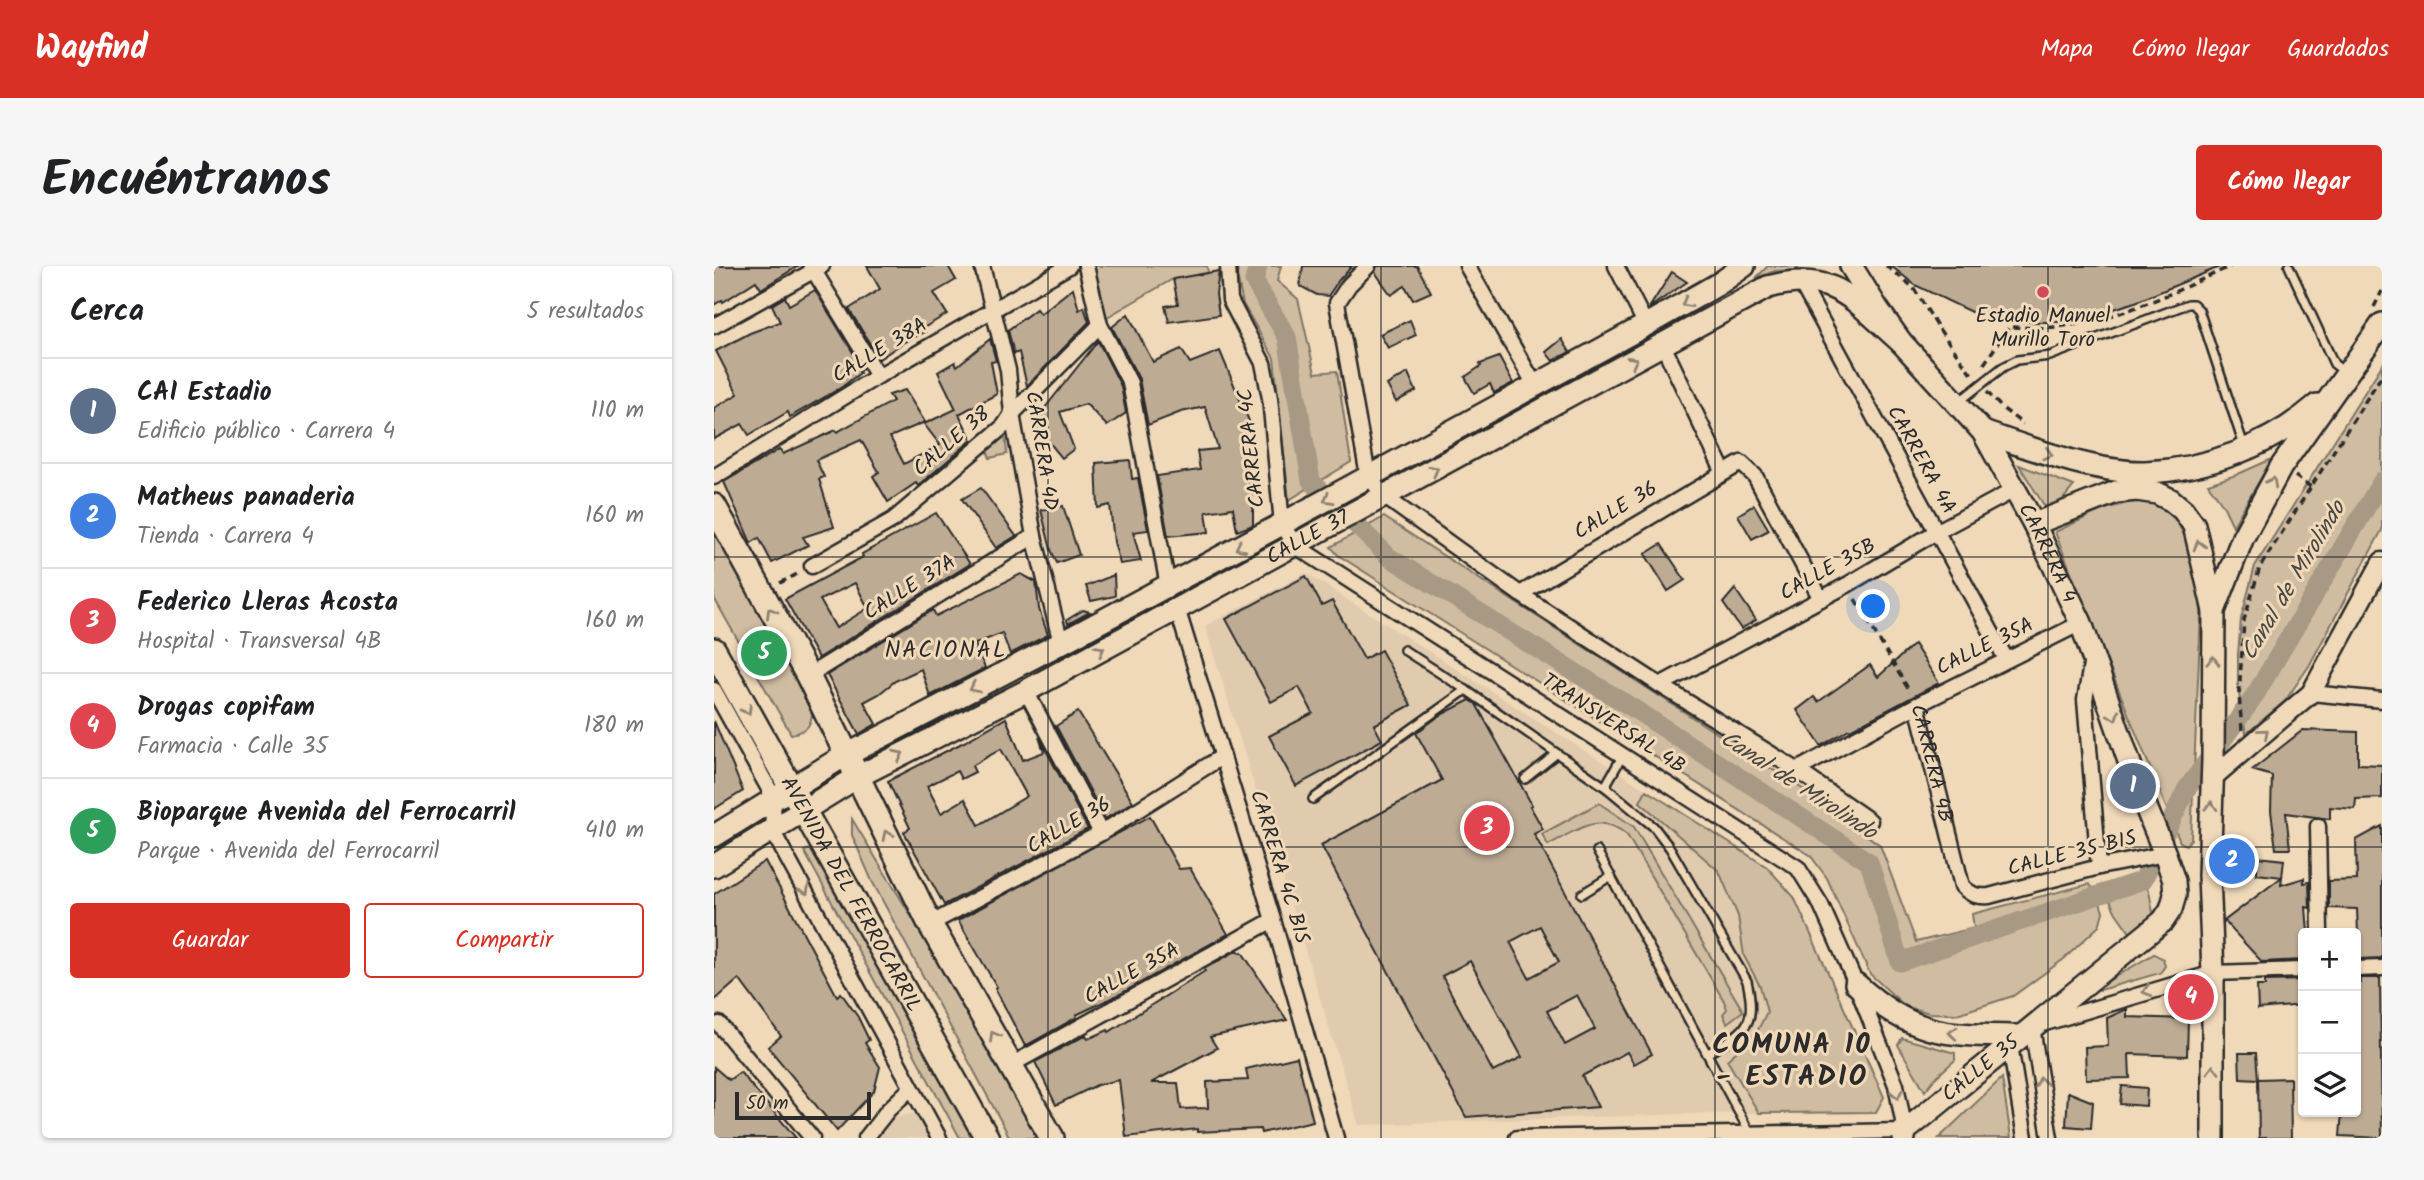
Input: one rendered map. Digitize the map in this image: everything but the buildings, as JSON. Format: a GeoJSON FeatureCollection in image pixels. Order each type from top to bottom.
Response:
{"type":"FeatureCollection","features":[{"type":"Feature","properties":{"kind":"main road","name":"CALLE 37"},"geometry":{"type":"LineString","coordinates":[[714,836],[848,754],[1168,586],[1646,326],[1744,266]]}},
{"type":"Feature","properties":{"kind":"main road","name":"CARRERA 4"},"geometry":{"type":"LineString","coordinates":[[1851,266],[1901,342],[1983,432],[2016,489],[2081,624],[2174,881]]}},
{"type":"Feature","properties":{"kind":"main road","name":"CALLE 37"},"geometry":{"type":"LineString","coordinates":[[714,866],[859,776],[1026,691],[1296,546],[1752,294],[1783,283],[1800,281],[1843,291],[1901,342]]}},
{"type":"Feature","properties":{"kind":"main road"},"geometry":{"type":"LineString","coordinates":[[2214,611],[2243,537],[2281,467],[2345,377],[2377,318]]}},
{"type":"Feature","properties":{"kind":"main road"},"geometry":{"type":"LineString","coordinates":[[1983,432],[2054,456],[2098,466],[2143,472],[2184,468],[2246,450],[2281,431],[2314,408],[2345,377]]}},
{"type":"Feature","properties":{"kind":"main road"},"geometry":{"type":"LineString","coordinates":[[2034,524],[2116,492],[2137,489],[2157,493],[2171,500],[2194,525],[2214,611],[2209,875],[2213,973],[2213,1138]]}},
{"type":"Feature","properties":{"kind":"main road"},"geometry":{"type":"LineString","coordinates":[[714,506],[808,676],[930,925],[1052,1138]]}},
{"type":"Feature","properties":{"kind":"main road","name":"AVENIDA DEL FERROCARRIL"},"geometry":{"type":"LineString","coordinates":[[714,650],[783,793],[803,810],[986,1138]]}},
{"type":"Feature","properties":{"kind":"main road"},"geometry":{"type":"LineString","coordinates":[[2174,881],[2182,889],[2193,891],[2204,886],[2209,875]]}},
{"type":"Feature","properties":{"kind":"main road","name":"CALLE 35"},"geometry":{"type":"LineString","coordinates":[[1904,1135],[2163,921],[2171,909],[2175,895],[2174,881]]}},
{"type":"Feature","properties":{"kind":"main road"},"geometry":{"type":"LineString","coordinates":[[1856,984],[1882,1007],[1912,1024],[1945,1034],[2021,1036]]}},
{"type":"Feature","properties":{"kind":"street","name":"CARRERA 4D"},"geometry":{"type":"LineString","coordinates":[[982,266],[1008,370],[1012,414],[1034,536],[1061,643]]}},
{"type":"Feature","properties":{"kind":"street","name":"CALLE 38A"},"geometry":{"type":"LineString","coordinates":[[714,477],[878,376],[1069,266]]}},
{"type":"Feature","properties":{"kind":"street"},"geometry":{"type":"LineString","coordinates":[[1086,266],[1100,324],[1129,383],[1168,586]]}},
{"type":"Feature","properties":{"kind":"street","name":"CARRERA 4C"},"geometry":{"type":"LineString","coordinates":[[1228,266],[1230,300],[1263,363],[1296,546]]}},
{"type":"Feature","properties":{"kind":"street"},"geometry":{"type":"LineString","coordinates":[[1368,266],[1349,285],[1337,303],[1362,480],[1379,500],[1660,685],[1797,770],[1870,821]]}},
{"type":"Feature","properties":{"kind":"street"},"geometry":{"type":"LineString","coordinates":[[1467,266],[1535,385]]}},
{"type":"Feature","properties":{"kind":"street"},"geometry":{"type":"LineString","coordinates":[[1616,266],[1646,326]]}},
{"type":"Feature","properties":{"kind":"street"},"geometry":{"type":"LineString","coordinates":[[714,326],[816,268],[878,376]]}},
{"type":"Feature","properties":{"kind":"street","name":"CARRERA 4A"},"geometry":{"type":"LineString","coordinates":[[1800,281],[2006,659]]}},
{"type":"Feature","properties":{"kind":"street","name":"CALLE 38"},"geometry":{"type":"LineString","coordinates":[[812,566],[893,520],[1004,426],[1012,414],[1100,324]]}},
{"type":"Feature","properties":{"kind":"street"},"geometry":{"type":"LineString","coordinates":[[1663,345],[1729,468],[1741,463],[1755,476],[1821,599]]}},
{"type":"Feature","properties":{"kind":"street","name":"CALLE 36"},"geometry":{"type":"LineString","coordinates":[[1520,594],[1729,468]]}},
{"type":"Feature","properties":{"kind":"street","name":"CALLE 35B"},"geometry":{"type":"LineString","coordinates":[[1660,685],[1847,585],[1936,532],[2016,489]]}},
{"type":"Feature","properties":{"kind":"street","name":"CALLE 37A"},"geometry":{"type":"LineString","coordinates":[[808,676],[1034,536]]}},
{"type":"Feature","properties":{"kind":"street","name":"TRANSVERSAL 4B"},"geometry":{"type":"LineString","coordinates":[[1296,546],[1798,869],[1821,905],[1856,984]]}},
{"type":"Feature","properties":{"kind":"street"},"geometry":{"type":"LineString","coordinates":[[2213,769],[2311,692],[2382,562]]}},
{"type":"Feature","properties":{"kind":"street","name":"CARRERA 4C BIS"},"geometry":{"type":"LineString","coordinates":[[1177,608],[1273,920],[1336,1138]]}},
{"type":"Feature","properties":{"kind":"street","name":"CALLE 35A"},"geometry":{"type":"LineString","coordinates":[[1797,770],[2006,659],[2081,624]]}},
{"type":"Feature","properties":{"kind":"street"},"geometry":{"type":"LineString","coordinates":[[2093,657],[2085,700],[2099,867]]}},
{"type":"Feature","properties":{"kind":"street"},"geometry":{"type":"LineString","coordinates":[[714,690],[783,793],[772,830],[939,1138]]}},
{"type":"Feature","properties":{"kind":"street"},"geometry":{"type":"LineString","coordinates":[[1026,691],[1101,833]]}},
{"type":"Feature","properties":{"kind":"street"},"geometry":{"type":"LineString","coordinates":[[2311,692],[2382,700]]}},
{"type":"Feature","properties":{"kind":"street","name":"CARRERA 4B"},"geometry":{"type":"LineString","coordinates":[[1917,705],[1962,886],[1978,897],[1989,896]]}},
{"type":"Feature","properties":{"kind":"street","name":"CALLE 36"},"geometry":{"type":"LineString","coordinates":[[930,925],[1101,833],[1223,755]]}},
{"type":"Feature","properties":{"kind":"street"},"geometry":{"type":"LineString","coordinates":[[2318,825],[2320,928]]}},
{"type":"Feature","properties":{"kind":"street","name":"CALLE 35 BIS"},"geometry":{"type":"LineString","coordinates":[[1989,896],[2164,851]]}},
{"type":"Feature","properties":{"kind":"street","name":"CALLE 35A"},"geometry":{"type":"LineString","coordinates":[[1011,1065],[1273,920]]}},
{"type":"Feature","properties":{"kind":"street"},"geometry":{"type":"LineString","coordinates":[[2361,969],[2382,968]]}},
{"type":"Feature","properties":{"kind":"street","name":"CALLE 35"},"geometry":{"type":"LineString","coordinates":[[2021,1036],[2213,973],[2298,970]]}},
{"type":"Feature","properties":{"kind":"street"},"geometry":{"type":"LineString","coordinates":[[1517,1138],[1750,1133],[1904,1135],[1896,1085],[1856,984]]}},
{"type":"Feature","properties":{"kind":"street"},"geometry":{"type":"LineString","coordinates":[[719,1024],[811,1138]]}},
{"type":"Feature","properties":{"kind":"street"},"geometry":{"type":"LineString","coordinates":[[2021,1036],[2025,1138]]}},
{"type":"Feature","properties":{"kind":"street"},"geometry":{"type":"LineString","coordinates":[[2021,1036],[2050,1138]]}},
{"type":"Feature","properties":{"kind":"street"},"geometry":{"type":"LineString","coordinates":[[866,1138],[888,1110],[911,1088]]}},
{"type":"Feature","properties":{"kind":"lane"},"geometry":{"type":"LineString","coordinates":[[2289,266],[2334,364],[2345,377]]}},
{"type":"Feature","properties":{"kind":"lane"},"geometry":{"type":"LineString","coordinates":[[1958,403],[2003,367],[2017,360],[2050,356],[2193,304],[2199,310],[2236,428],[2246,450]]}},
{"type":"Feature","properties":{"kind":"lane"},"geometry":{"type":"LineString","coordinates":[[1404,650],[1608,789],[1654,827],[1670,848],[1747,981],[1753,1005],[1751,1019],[1740,1032],[1707,1054]]}},
{"type":"Feature","properties":{"kind":"lane"},"geometry":{"type":"LineString","coordinates":[[1313,799],[1466,690]]}},
{"type":"Feature","properties":{"kind":"lane"},"geometry":{"type":"LineString","coordinates":[[1525,779],[1556,754]]}},
{"type":"Feature","properties":{"kind":"lane"},"geometry":{"type":"LineString","coordinates":[[1608,789],[1607,783],[1623,755]]}},
{"type":"Feature","properties":{"kind":"lane"},"geometry":{"type":"LineString","coordinates":[[1597,851],[1750,1133]]}},
{"type":"Feature","properties":{"kind":"lane"},"geometry":{"type":"LineString","coordinates":[[1582,894],[1611,876]]}},
{"type":"Feature","properties":{"kind":"path"},"geometry":{"type":"LineString","coordinates":[[1886,266],[1913,287],[1973,377],[2009,327],[2062,327],[2104,317],[2231,266]]}},
{"type":"Feature","properties":{"kind":"path"},"geometry":{"type":"LineString","coordinates":[[2377,318],[2382,291]]}},
{"type":"Feature","properties":{"kind":"path"},"geometry":{"type":"LineString","coordinates":[[2242,733],[2239,695],[2244,620],[2260,567],[2382,375]]}},
{"type":"Feature","properties":{"kind":"path"},"geometry":{"type":"LineString","coordinates":[[1981,386],[2002,408],[2028,428]]}},
{"type":"Feature","properties":{"kind":"path"},"geometry":{"type":"LineString","coordinates":[[761,593],[812,566]]}},
{"type":"Feature","properties":{"kind":"path","name":"CARRERA 4B"},"geometry":{"type":"LineString","coordinates":[[1847,585],[1917,705]]}},
{"type":"Feature","properties":{"kind":"shaded area"},"geometry":{"type":"Polygon","coordinates":[[[1088,266],[1207,266],[1208,273],[1173,279],[1102,320],[1088,266]]]}},
{"type":"Feature","properties":{"kind":"shaded area"},"geometry":{"type":"Polygon","coordinates":[[[1238,266],[1281,266],[1277,281],[1298,299],[1315,373],[1337,371],[1351,462],[1289,500],[1274,358],[1243,304],[1237,276],[1238,266]]]}},
{"type":"Feature","properties":{"kind":"shaded area"},"geometry":{"type":"Polygon","coordinates":[[[1768,266],[1801,266],[1795,270],[1775,271],[1756,278],[1768,266]]]}},
{"type":"Feature","properties":{"kind":"shaded area"},"geometry":{"type":"Polygon","coordinates":[[[2382,365],[2382,530],[2309,666],[2285,701],[2246,734],[2238,688],[2238,654],[2241,619],[2255,566],[2382,365]]]}},
{"type":"Feature","properties":{"kind":"shaded area"},"geometry":{"type":"Polygon","coordinates":[[[1004,426],[1007,454],[990,458],[984,443],[1004,426]]]}},
{"type":"Feature","properties":{"kind":"shaded area"},"geometry":{"type":"Polygon","coordinates":[[[2272,459],[2233,526],[2223,505],[2208,484],[2272,459]]]}},
{"type":"Feature","properties":{"kind":"shaded area"},"geometry":{"type":"Polygon","coordinates":[[[2019,465],[2074,486],[2050,515],[2019,465]]]}},
{"type":"Feature","properties":{"kind":"shaded area"},"geometry":{"type":"Polygon","coordinates":[[[2138,500],[2155,504],[2175,518],[2195,556],[2201,611],[2191,839],[2186,845],[2180,842],[2055,532],[2102,510],[2138,500]]]}},
{"type":"Feature","properties":{"kind":"shaded area"},"geometry":{"type":"Polygon","coordinates":[[[1384,517],[1815,797],[1880,845],[1916,942],[1974,928],[1972,914],[2089,884],[2096,891],[2103,912],[2099,926],[2064,959],[2013,996],[1957,1014],[1929,1013],[1905,1006],[1870,974],[1827,878],[1810,855],[1338,555],[1331,547],[1384,517]]]}},
{"type":"Feature","properties":{"kind":"shaded area"},"geometry":{"type":"Polygon","coordinates":[[[714,526],[813,708],[810,723],[802,731],[791,734],[714,598],[714,526]]]}},
{"type":"Feature","properties":{"kind":"shaded area"},"geometry":{"type":"Polygon","coordinates":[[[1306,573],[1767,867],[1794,897],[1884,1097],[1876,1112],[1686,1114],[1359,1125],[1205,626],[1306,573]]]}},
{"type":"Feature","properties":{"kind":"shaded area"},"geometry":{"type":"Polygon","coordinates":[[[1646,790],[1767,867],[1794,897],[1884,1097],[1876,1112],[1759,1113],[1727,1060],[1756,1034],[1767,1012],[1760,986],[1744,956],[1738,916],[1719,871],[1640,802],[1646,790]]]}},
{"type":"Feature","properties":{"kind":"shaded area"},"geometry":{"type":"Polygon","coordinates":[[[1599,803],[1634,827],[1743,1011],[1727,1023],[1723,1014],[1727,1009],[1724,1001],[1627,835],[1607,824],[1597,823],[1578,829],[1548,845],[1542,834],[1599,803]]]}},
{"type":"Feature","properties":{"kind":"shaded area"},"geometry":{"type":"Polygon","coordinates":[[[852,819],[987,1040],[1040,1138],[1010,1138],[872,881],[852,835],[852,819]]]}},
{"type":"Feature","properties":{"kind":"shaded area"},"geometry":{"type":"Polygon","coordinates":[[[815,848],[974,1138],[960,1138],[804,851],[815,848]]]}},
{"type":"Feature","properties":{"kind":"shaded area"},"geometry":{"type":"Polygon","coordinates":[[[2139,878],[2149,891],[2154,918],[2131,934],[2116,913],[2102,885],[2122,887],[2139,878]]]}},
{"type":"Feature","properties":{"kind":"shaded area"},"geometry":{"type":"Polygon","coordinates":[[[2154,954],[2163,959],[2165,966],[2160,973],[2100,990],[2098,987],[2154,954]]]}},
{"type":"Feature","properties":{"kind":"shaded area"},"geometry":{"type":"Polygon","coordinates":[[[1902,1038],[1955,1053],[1955,1060],[1925,1091],[1898,1045],[1902,1038]]]}},
{"type":"Feature","properties":{"kind":"shaded area"},"geometry":{"type":"Polygon","coordinates":[[[2002,1078],[2011,1138],[1939,1138],[2002,1078]]]}},
{"type":"Feature","properties":{"kind":"shaded area"},"geometry":{"type":"Polygon","coordinates":[[[912,1114],[932,1130],[936,1138],[877,1138],[893,1117],[912,1114]]]}},
{"type":"Feature","properties":{"kind":"waterway","name":"Canal de Mirolindo"},"geometry":{"type":"LineString","coordinates":[[1258,266],[1254,281],[1287,337],[1311,481],[1389,557],[1636,710],[1869,862],[1900,962],[2143,880],[2186,790],[2252,700],[2382,481]]}},
{"type":"Feature","properties":{"kind":"place","name":"Estadio Manuel Murillo Toro"},"geometry":{"type":"Point","coordinates":[2043,292]}},
{"type":"Feature","properties":{"kind":"place","name":"Bioparque Avenida del Ferrocarril"},"geometry":{"type":"Point","coordinates":[764,653]}},
{"type":"Feature","properties":{"kind":"place","name":"CAI Estadio"},"geometry":{"type":"Point","coordinates":[2133,786]}},
{"type":"Feature","properties":{"kind":"place","name":"Federico Lleras Acosta"},"geometry":{"type":"Point","coordinates":[1487,828]}},
{"type":"Feature","properties":{"kind":"place","name":"Matheus panaderia"},"geometry":{"type":"Point","coordinates":[2232,861]}},
{"type":"Feature","properties":{"kind":"place","name":"Drogas copifam"},"geometry":{"type":"Point","coordinates":[2191,997]}},
{"type":"Feature","properties":{"kind":"district","name":"NACIONAL"},"geometry":{"type":"Point","coordinates":[946,651]}},
{"type":"Feature","properties":{"kind":"district","name":"COMUNA 10 - ESTADIO"},"geometry":{"type":"Point","coordinates":[1792,1061]}}]}
